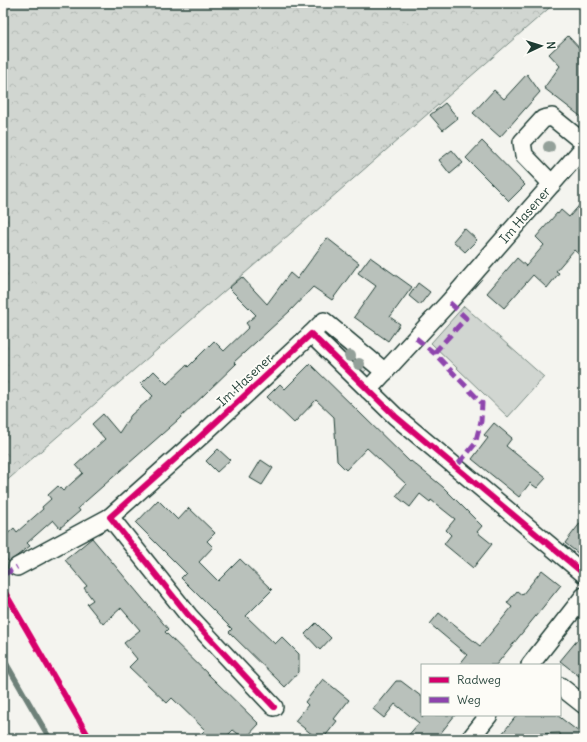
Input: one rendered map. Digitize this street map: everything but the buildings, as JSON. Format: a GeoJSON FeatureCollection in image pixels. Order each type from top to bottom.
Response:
{"type":"FeatureCollection","features":[{"type":"Feature","properties":{"kind":"street"},"geometry":{"type":"LineString","coordinates":[[552,184],[524,155],[522,142],[543,119],[552,117],[584,143]]}},
{"type":"Feature","properties":{"kind":"street","name":"Im Hasener"},"geometry":{"type":"LineString","coordinates":[[368,390],[584,147]]}},
{"type":"Feature","properties":{"kind":"street","name":"Im Hasener"},"geometry":{"type":"LineString","coordinates":[[17,567],[110,517],[201,436],[324,321],[385,372]]}},
{"type":"Feature","properties":{"kind":"street"},"geometry":{"type":"LineString","coordinates":[[311,334],[395,416],[449,463],[584,574]]}},
{"type":"Feature","properties":{"kind":"street"},"geometry":{"type":"LineString","coordinates":[[110,517],[189,616],[274,707]]}},
{"type":"Feature","properties":{"kind":"street"},"geometry":{"type":"LineString","coordinates":[[532,664],[584,596]]}},
{"type":"Feature","properties":{"kind":"street"},"geometry":{"type":"LineString","coordinates":[[561,687],[584,705]]}},
{"type":"Feature","properties":{"kind":"street"},"geometry":{"type":"LineString","coordinates":[[470,739],[488,716]]}},
{"type":"Feature","properties":{"kind":"green space"},"geometry":{"type":"Polygon","coordinates":[[[3,3],[555,3],[3,484],[3,3]]]}},
{"type":"Feature","properties":{"kind":"green space"},"geometry":{"type":"Polygon","coordinates":[[[464,306],[544,377],[508,417],[431,343],[464,306]]]}},
{"type":"Feature","properties":{"kind":"green space"},"geometry":{"type":"Polygon","coordinates":[[[336,341],[368,368],[363,373],[360,373],[333,345],[336,341]]]}},
{"type":"Feature","properties":{"kind":"waterway"},"geometry":{"type":"LineString","coordinates":[[3,658],[50,739]]}},
{"type":"Feature","properties":{"kind":"marked path"},"geometry":{"type":"LineString","coordinates":[[434,353],[466,318],[449,302]]}},
{"type":"Feature","properties":{"kind":"marked path"},"geometry":{"type":"LineString","coordinates":[[416,338],[434,353],[482,403],[481,421],[475,444],[455,468]]}},
{"type":"Feature","properties":{"kind":"marked path"},"geometry":{"type":"LineString","coordinates":[[3,575],[17,567]]}},
{"type":"Feature","properties":{"kind":"cycle path"},"geometry":{"type":"LineString","coordinates":[[274,707],[189,616],[110,517],[201,436],[311,334],[395,416],[584,574]]}},
{"type":"Feature","properties":{"kind":"cycle path"},"geometry":{"type":"LineString","coordinates":[[3,589],[90,739]]}}]}
